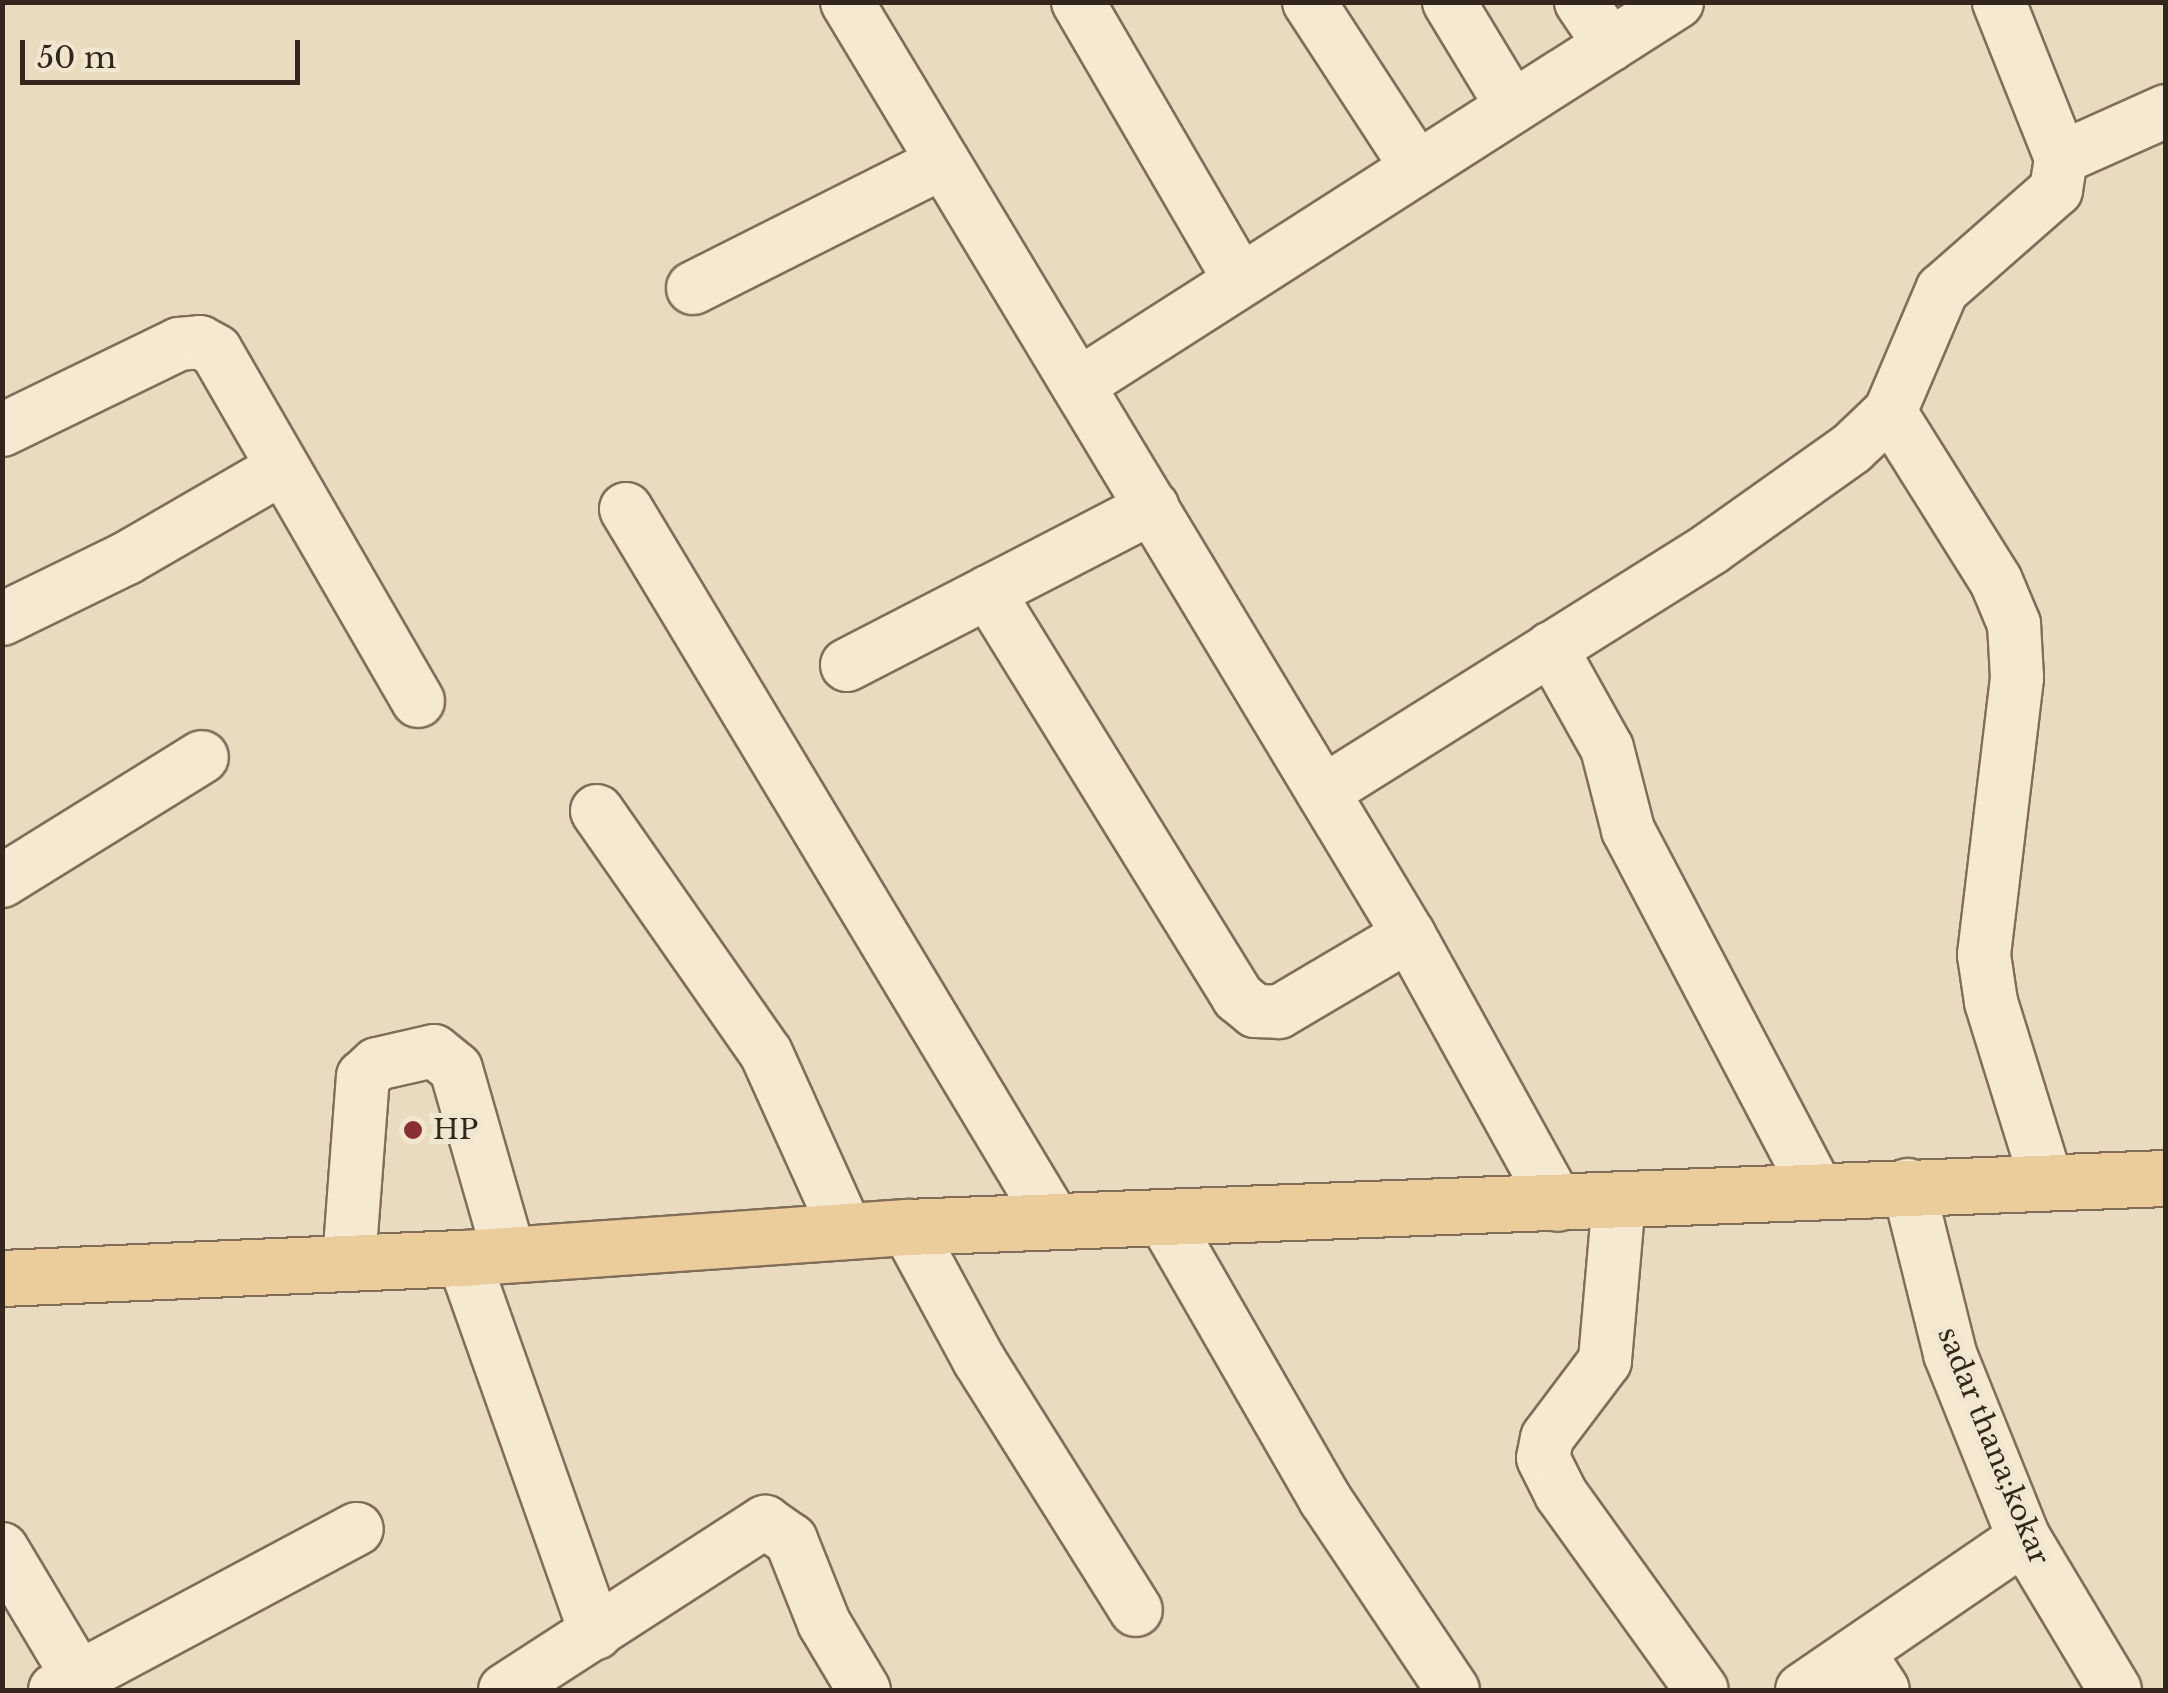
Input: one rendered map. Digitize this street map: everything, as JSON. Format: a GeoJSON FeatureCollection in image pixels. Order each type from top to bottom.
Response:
{"type":"FeatureCollection","features":[{"type":"Feature","properties":{"kind":"main road"},"geometry":{"type":"LineString","coordinates":[[2,1278],[486,1256],[907,1226],[2166,1178]]}},
{"type":"Feature","properties":{"kind":"street"},"geometry":{"type":"LineString","coordinates":[[847,2],[1409,935],[1558,1204]]}},
{"type":"Feature","properties":{"kind":"street"},"geometry":{"type":"LineString","coordinates":[[1078,2],[1240,280]]}},
{"type":"Feature","properties":{"kind":"street"},"geometry":{"type":"LineString","coordinates":[[1308,2],[1416,166]]}},
{"type":"Feature","properties":{"kind":"street"},"geometry":{"type":"LineString","coordinates":[[1449,2],[1512,106]]}},
{"type":"Feature","properties":{"kind":"street"},"geometry":{"type":"LineString","coordinates":[[1581,2],[1610,45]]}},
{"type":"Feature","properties":{"kind":"street"},"geometry":{"type":"LineString","coordinates":[[1078,385],[1677,2]]}},
{"type":"Feature","properties":{"kind":"street"},"geometry":{"type":"LineString","coordinates":[[1323,792],[1710,549],[1852,448],[1890,412],[1942,290],[2036,213],[2056,190],[2061,158],[1999,2]]}},
{"type":"Feature","properties":{"kind":"street"},"geometry":{"type":"LineString","coordinates":[[2061,158],[2166,111]]}},
{"type":"Feature","properties":{"kind":"street"},"geometry":{"type":"LineString","coordinates":[[692,288],[943,162]]}},
{"type":"Feature","properties":{"kind":"street"},"geometry":{"type":"LineString","coordinates":[[2,430],[179,344],[200,342],[216,351],[418,701]]}},
{"type":"Feature","properties":{"kind":"street"},"geometry":{"type":"LineString","coordinates":[[1890,412],[1996,581],[2014,624],[2017,678],[1984,954],[1991,1002],[2047,1183]]}},
{"type":"Feature","properties":{"kind":"street"},"geometry":{"type":"LineString","coordinates":[[2,619],[128,558],[282,468]]}},
{"type":"Feature","properties":{"kind":"street"},"geometry":{"type":"LineString","coordinates":[[847,664],[1153,507]]}},
{"type":"Feature","properties":{"kind":"street"},"geometry":{"type":"LineString","coordinates":[[626,509],[1054,1220]]}},
{"type":"Feature","properties":{"kind":"street"},"geometry":{"type":"LineString","coordinates":[[988,592],[1238,997],[1255,1011],[1279,1012],[1409,935]]}},
{"type":"Feature","properties":{"kind":"street"},"geometry":{"type":"LineString","coordinates":[[1551,648],[1607,748],[1639,853],[1817,1190]]}},
{"type":"Feature","properties":{"kind":"street"},"geometry":{"type":"LineString","coordinates":[[2,880],[202,757]]}},
{"type":"Feature","properties":{"kind":"street"},"geometry":{"type":"LineString","coordinates":[[598,811],[766,1053],[846,1230]]}},
{"type":"Feature","properties":{"kind":"street"},"geometry":{"type":"LineString","coordinates":[[349,1262],[363,1077],[377,1064],[434,1050],[456,1069],[486,1256],[596,1633]]}},
{"type":"Feature","properties":{"kind":"street","name":"sadar thana;kokar"},"geometry":{"type":"LineString","coordinates":[[1908,1185],[1950,1354],[2024,1538],[2115,1690]]}},
{"type":"Feature","properties":{"kind":"street"},"geometry":{"type":"LineString","coordinates":[[1620,1200],[1605,1361],[1547,1438],[1544,1458],[1561,1494],[1702,1690]]}},
{"type":"Feature","properties":{"kind":"street"},"geometry":{"type":"LineString","coordinates":[[1164,1219],[1326,1499],[1452,1690]]}},
{"type":"Feature","properties":{"kind":"street"},"geometry":{"type":"LineString","coordinates":[[907,1226],[978,1360],[1136,1610]]}},
{"type":"Feature","properties":{"kind":"street"},"geometry":{"type":"LineString","coordinates":[[505,1690],[764,1522],[791,1540],[824,1623],[864,1690]]}},
{"type":"Feature","properties":{"kind":"street"},"geometry":{"type":"LineString","coordinates":[[2,1549],[73,1686],[357,1529]]}},
{"type":"Feature","properties":{"kind":"street"},"geometry":{"type":"LineString","coordinates":[[1802,1690],[1870,1671],[2024,1538]]}},
{"type":"Feature","properties":{"kind":"place","name":"HP"},"geometry":{"type":"Point","coordinates":[413,1130]}}]}
